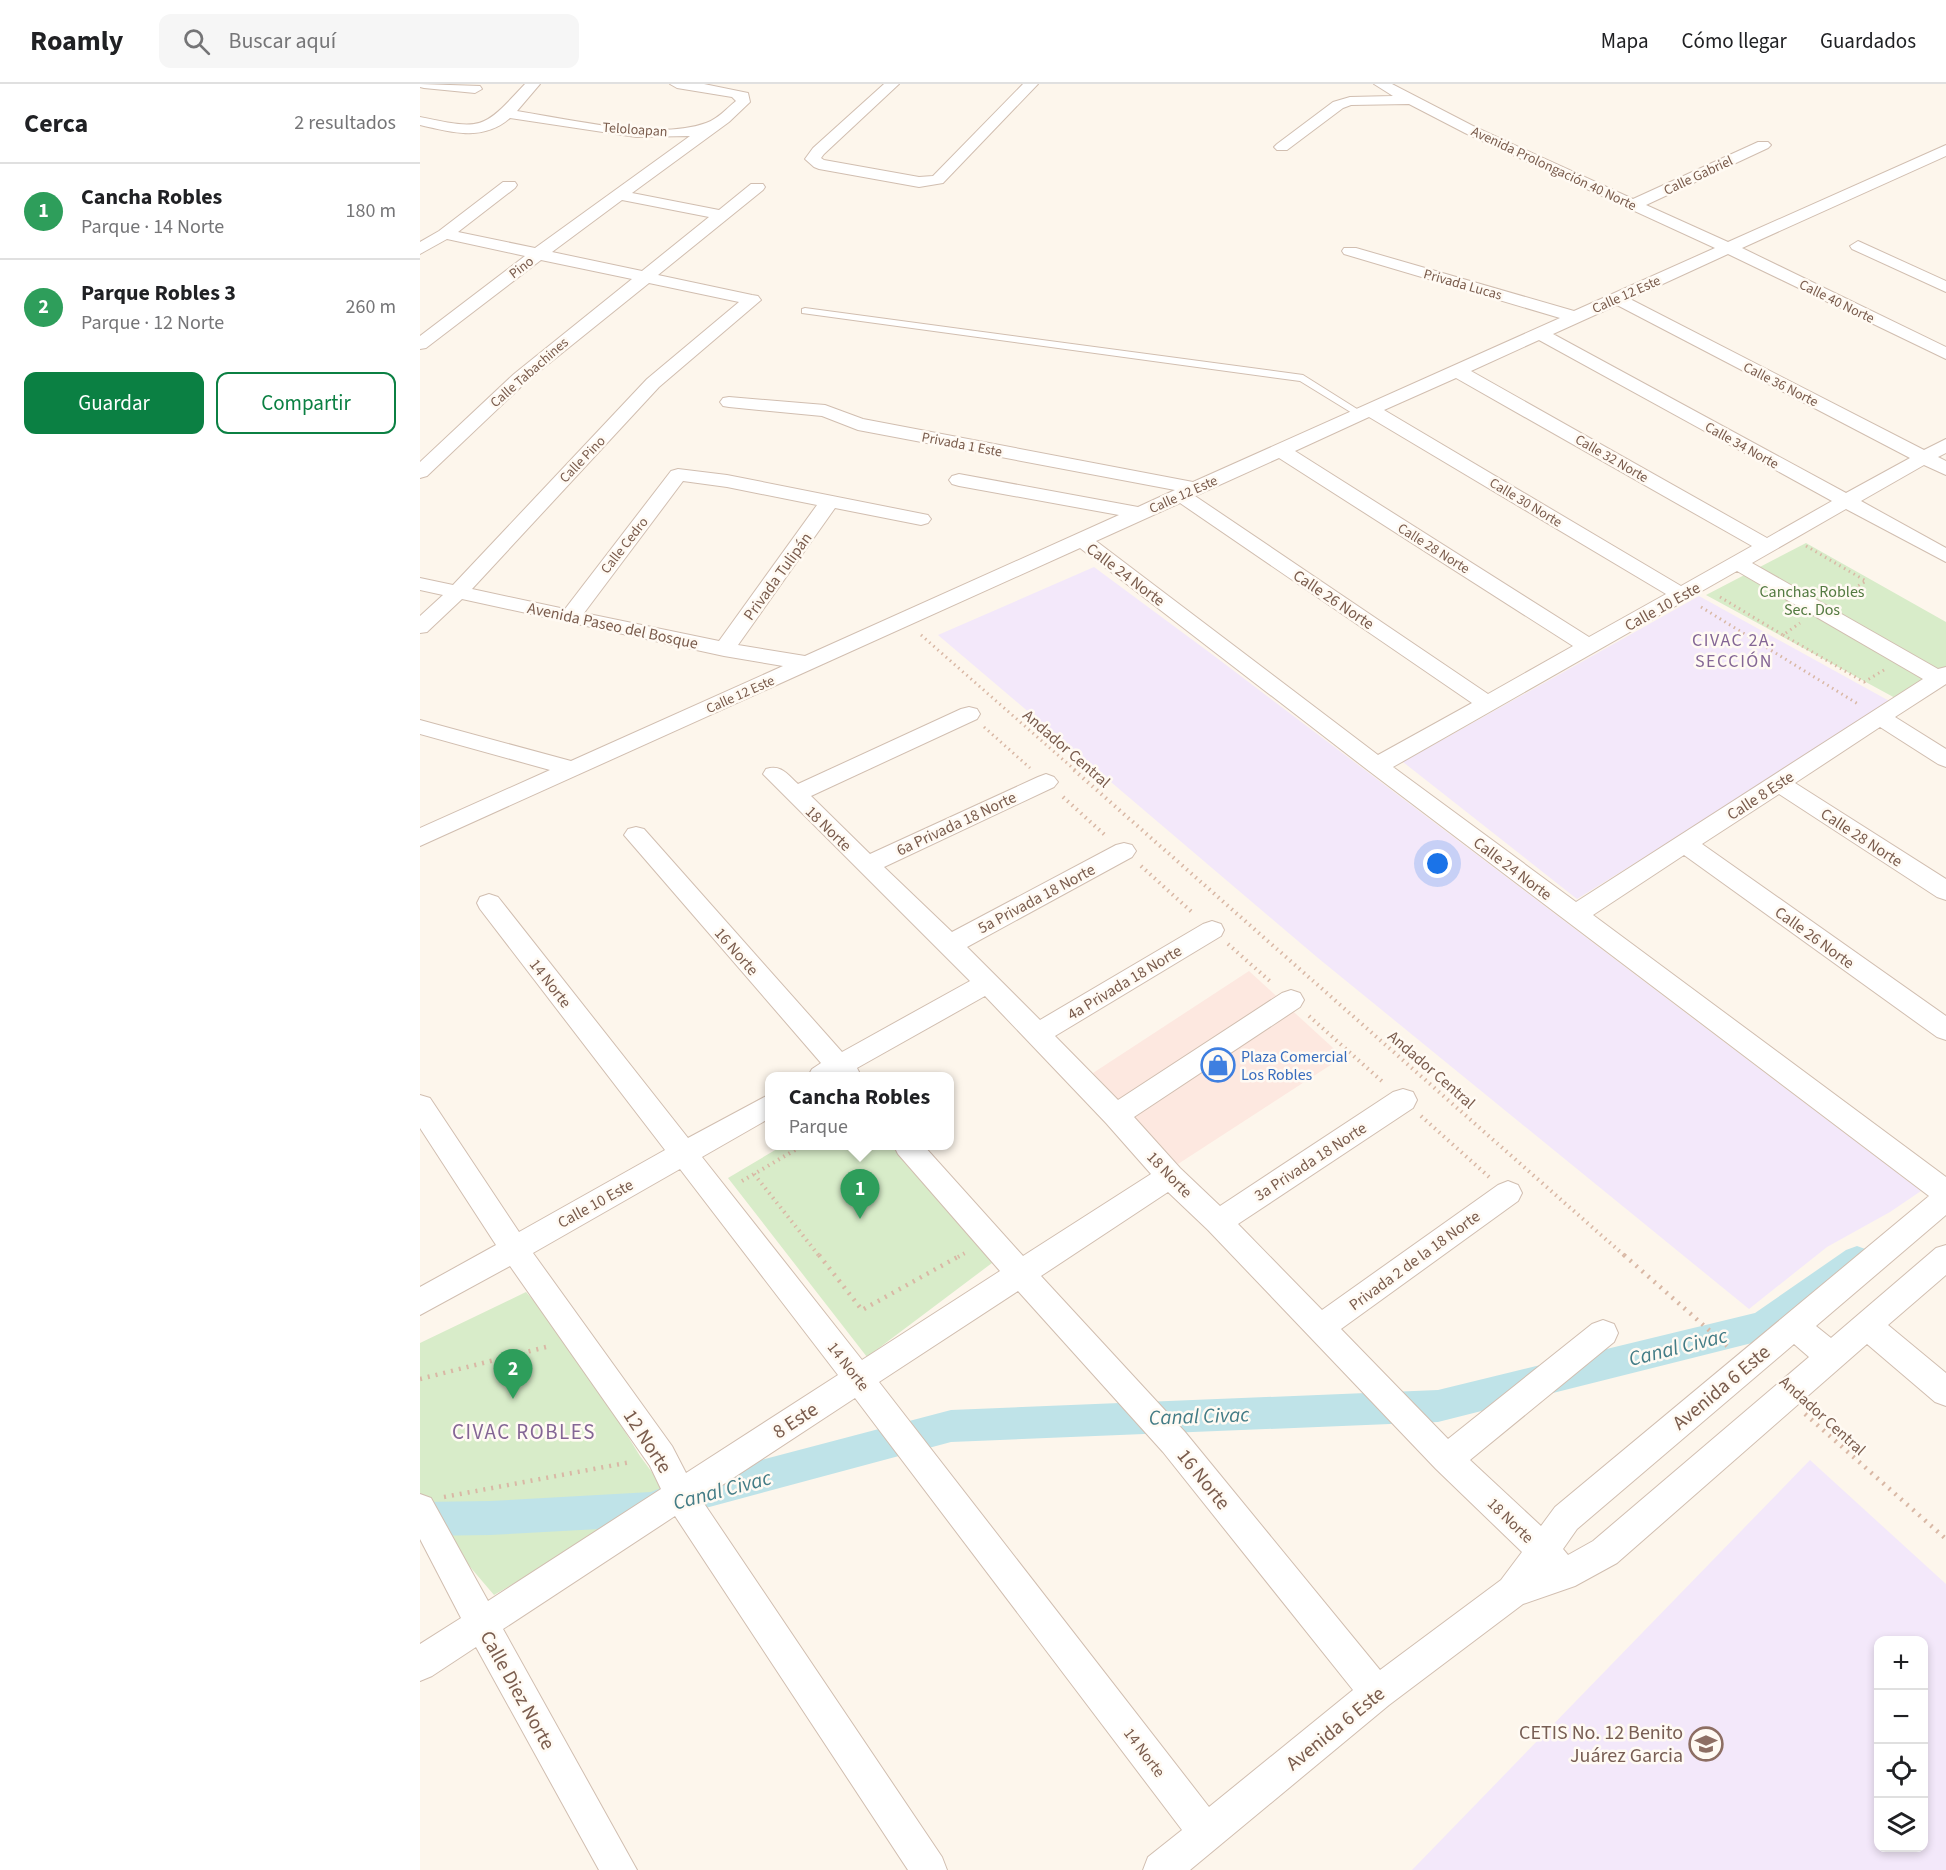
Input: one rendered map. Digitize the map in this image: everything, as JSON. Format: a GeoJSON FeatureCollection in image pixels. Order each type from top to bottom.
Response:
{"type":"FeatureCollection","features":[{"type":"Feature","properties":{"kind":"street"},"geometry":{"type":"LineString","coordinates":[[423,84],[475,89]]}},
{"type":"Feature","properties":{"kind":"street"},"geometry":{"type":"LineString","coordinates":[[420,121],[461,129],[493,124],[533,84]]}},
{"type":"Feature","properties":{"kind":"street","name":"Teloloapan"},"geometry":{"type":"LineString","coordinates":[[504,114],[635,132],[668,133],[713,126],[743,102],[742,96],[734,93],[676,84]]}},
{"type":"Feature","properties":{"kind":"street"},"geometry":{"type":"LineString","coordinates":[[892,84],[818,151],[813,159],[819,164],[919,182],[938,180],[1030,84]]}},
{"type":"Feature","properties":{"kind":"street","name":"Avenida Prolongación 40 Norte"},"geometry":{"type":"LineString","coordinates":[[1381,84],[1543,165],[1728,248]]}},
{"type":"Feature","properties":{"kind":"street"},"geometry":{"type":"LineString","coordinates":[[1362,86],[1396,92]]}},
{"type":"Feature","properties":{"kind":"street"},"geometry":{"type":"LineString","coordinates":[[1282,147],[1338,105],[1350,101],[1412,100]]}},
{"type":"Feature","properties":{"kind":"street"},"geometry":{"type":"LineString","coordinates":[[445,234],[537,255],[713,126]]}},
{"type":"Feature","properties":{"kind":"street"},"geometry":{"type":"LineString","coordinates":[[667,160],[672,143],[668,133]]}},
{"type":"Feature","properties":{"kind":"street","name":"Calle Gabriel"},"geometry":{"type":"LineString","coordinates":[[1633,205],[1763,145]]}},
{"type":"Feature","properties":{"kind":"street","name":"Calle 12 Este"},"geometry":{"type":"LineString","coordinates":[[420,838],[1946,150]]}},
{"type":"Feature","properties":{"kind":"street"},"geometry":{"type":"LineString","coordinates":[[420,249],[445,234],[509,184]]}},
{"type":"Feature","properties":{"kind":"street","name":"Calle Tabachines"},"geometry":{"type":"LineString","coordinates":[[420,472],[520,378],[757,187]]}},
{"type":"Feature","properties":{"kind":"street"},"geometry":{"type":"LineString","coordinates":[[619,195],[721,214]]}},
{"type":"Feature","properties":{"kind":"street"},"geometry":{"type":"LineString","coordinates":[[1858,246],[1946,287]]}},
{"type":"Feature","properties":{"kind":"street","name":"Calle 40 Norte"},"geometry":{"type":"LineString","coordinates":[[1728,248],[1931,339],[1946,354]]}},
{"type":"Feature","properties":{"kind":"street","name":"Privada Lucas"},"geometry":{"type":"LineString","coordinates":[[1350,251],[1576,316]]}},
{"type":"Feature","properties":{"kind":"street","name":"Pino"},"geometry":{"type":"LineString","coordinates":[[420,344],[537,255],[642,278]]}},
{"type":"Feature","properties":{"kind":"street","name":"Calle Pino"},"geometry":{"type":"LineString","coordinates":[[420,627],[458,592],[653,383],[752,300],[642,278]]}},
{"type":"Feature","properties":{"kind":"street","name":"Calle 36 Norte"},"geometry":{"type":"LineString","coordinates":[[1616,298],[1946,468]]}},
{"type":"Feature","properties":{"kind":"street","name":"Calle 34 Norte"},"geometry":{"type":"LineString","coordinates":[[1539,333],[1946,556]]}},
{"type":"Feature","properties":{"kind":"street","name":"Calle 32 Norte"},"geometry":{"type":"LineString","coordinates":[[1457,371],[1767,546]]}},
{"type":"Feature","properties":{"kind":"street","name":"Privada 1 Este"},"geometry":{"type":"LineString","coordinates":[[729,402],[825,411],[858,424],[1188,492]]}},
{"type":"Feature","properties":{"kind":"street","name":"Calle 30 Norte"},"geometry":{"type":"LineString","coordinates":[[1365,412],[1681,594]]}},
{"type":"Feature","properties":{"kind":"street","name":"Calle 10 Este"},"geometry":{"type":"LineString","coordinates":[[1377,766],[1946,445]]}},
{"type":"Feature","properties":{"kind":"street","name":"Calle 28 Norte"},"geometry":{"type":"LineString","coordinates":[[1280,450],[1589,647]]}},
{"type":"Feature","properties":{"kind":"street","name":"Calle Cedro"},"geometry":{"type":"LineString","coordinates":[[570,616],[678,475],[829,502]]}},
{"type":"Feature","properties":{"kind":"street"},"geometry":{"type":"LineString","coordinates":[[959,480],[1141,513]]}},
{"type":"Feature","properties":{"kind":"street","name":"Calle 26 Norte"},"geometry":{"type":"LineString","coordinates":[[1188,492],[1488,704]]}},
{"type":"Feature","properties":{"kind":"street"},"geometry":{"type":"LineString","coordinates":[[829,502],[921,519]]}},
{"type":"Feature","properties":{"kind":"street","name":"Privada Tulipán"},"geometry":{"type":"LineString","coordinates":[[724,649],[829,502]]}},
{"type":"Feature","properties":{"kind":"street","name":"Calle 24 Norte"},"geometry":{"type":"LineString","coordinates":[[1082,540],[1377,766],[1946,1193]]}},
{"type":"Feature","properties":{"kind":"street"},"geometry":{"type":"LineString","coordinates":[[1737,563],[1942,676]]}},
{"type":"Feature","properties":{"kind":"street","name":"Avenida Paseo del Bosque"},"geometry":{"type":"LineString","coordinates":[[420,584],[724,649],[807,663]]}},
{"type":"Feature","properties":{"kind":"street","name":"Calle 8 Este"},"geometry":{"type":"LineString","coordinates":[[1575,915],[1942,676]]}},
{"type":"Feature","properties":{"kind":"street"},"geometry":{"type":"LineString","coordinates":[[795,794],[969,714]]}},
{"type":"Feature","properties":{"kind":"street"},"geometry":{"type":"LineString","coordinates":[[1879,717],[1946,759]]}},
{"type":"Feature","properties":{"kind":"street"},"geometry":{"type":"LineString","coordinates":[[420,727],[574,769]]}},
{"type":"Feature","properties":{"kind":"street","name":"18 Norte"},"geometry":{"type":"LineString","coordinates":[[774,774],[988,983],[1116,1115],[1170,1176],[1218,1222],[1447,1459],[1543,1550],[1563,1575]]}},
{"type":"Feature","properties":{"kind":"street","name":"6a Privada 18 Norte"},"geometry":{"type":"LineString","coordinates":[[867,865],[1046,782]]}},
{"type":"Feature","properties":{"kind":"street","name":"Calle 28 Norte"},"geometry":{"type":"LineString","coordinates":[[1779,783],[1946,891]]}},
{"type":"Feature","properties":{"kind":"street","name":"16 Norte"},"geometry":{"type":"LineString","coordinates":[[636,835],[835,1072]]}},
{"type":"Feature","properties":{"kind":"street","name":"Calle 26 Norte"},"geometry":{"type":"LineString","coordinates":[[1685,844],[1946,1030]]}},
{"type":"Feature","properties":{"kind":"street","name":"5a Privada 18 Norte"},"geometry":{"type":"LineString","coordinates":[[949,945],[1124,852]]}},
{"type":"Feature","properties":{"kind":"street","name":"14 Norte"},"geometry":{"type":"LineString","coordinates":[[489,903],[859,1379],[1206,1832]]}},
{"type":"Feature","properties":{"kind":"street","name":"4a Privada 18 Norte"},"geometry":{"type":"LineString","coordinates":[[1037,1034],[1212,930]]}},
{"type":"Feature","properties":{"kind":"street"},"geometry":{"type":"LineString","coordinates":[[838,1072],[988,983]]}},
{"type":"Feature","properties":{"kind":"street"},"geometry":{"type":"LineString","coordinates":[[1116,1115],[1291,1000]]}},
{"type":"Feature","properties":{"kind":"street","name":"3a Privada 18 Norte"},"geometry":{"type":"LineString","coordinates":[[1218,1222],[1403,1100]]}},
{"type":"Feature","properties":{"kind":"street","name":"12 Norte"},"geometry":{"type":"LineString","coordinates":[[420,1106],[514,1249],[661,1456],[680,1495],[929,1870]]}},
{"type":"Feature","properties":{"kind":"street","name":"Calle 10 Este"},"geometry":{"type":"LineString","coordinates":[[420,1302],[765,1108]]}},
{"type":"Feature","properties":{"kind":"street","name":"16 Norte"},"geometry":{"type":"LineString","coordinates":[[912,1150],[1020,1274],[1174,1442],[1377,1693]]}},
{"type":"Feature","properties":{"kind":"street","name":"8 Este"},"geometry":{"type":"LineString","coordinates":[[420,1664],[1170,1176]]}},
{"type":"Feature","properties":{"kind":"street","name":"Privada 2 de la 18 Norte"},"geometry":{"type":"LineString","coordinates":[[1320,1328],[1508,1193]]}},
{"type":"Feature","properties":{"kind":"street","name":"Avenida 6 Este"},"geometry":{"type":"LineString","coordinates":[[1161,1870],[1377,1693],[1513,1591],[1566,1518],[1946,1198]]}},
{"type":"Feature","properties":{"kind":"street","name":"Avenida 6 Este"},"geometry":{"type":"LineString","coordinates":[[1513,1591],[1563,1575],[1605,1552],[1946,1257]]}},
{"type":"Feature","properties":{"kind":"street"},"geometry":{"type":"LineString","coordinates":[[1794,1326],[1831,1357]]}},
{"type":"Feature","properties":{"kind":"street"},"geometry":{"type":"LineString","coordinates":[[1867,1326],[1946,1392]]}},
{"type":"Feature","properties":{"kind":"street"},"geometry":{"type":"LineString","coordinates":[[1447,1459],[1602,1333]]}},
{"type":"Feature","properties":{"kind":"street","name":"Calle Diez Norte"},"geometry":{"type":"LineString","coordinates":[[433,1514],[482,1624],[619,1870]]}},
{"type":"Feature","properties":{"kind":"lane"},"geometry":{"type":"LineString","coordinates":[[805,311],[1303,378],[1365,412]]}},
{"type":"Feature","properties":{"kind":"path"},"geometry":{"type":"LineString","coordinates":[[1802,544],[1866,581]]}},
{"type":"Feature","properties":{"kind":"path"},"geometry":{"type":"LineString","coordinates":[[1681,594],[1879,717]]}},
{"type":"Feature","properties":{"kind":"path"},"geometry":{"type":"LineString","coordinates":[[1718,595],[1783,635],[1809,617]]}},
{"type":"Feature","properties":{"kind":"path","name":"Andador Central"},"geometry":{"type":"LineString","coordinates":[[899,622],[926,640],[1749,1364]]}},
{"type":"Feature","properties":{"kind":"path"},"geometry":{"type":"LineString","coordinates":[[969,714],[1508,1193]]}},
{"type":"Feature","properties":{"kind":"path"},"geometry":{"type":"LineString","coordinates":[[742,1181],[795,1150]]}},
{"type":"Feature","properties":{"kind":"path"},"geometry":{"type":"LineString","coordinates":[[754,1174],[862,1310],[974,1248]]}},
{"type":"Feature","properties":{"kind":"path"},"geometry":{"type":"LineString","coordinates":[[420,1380],[557,1344]]}},
{"type":"Feature","properties":{"kind":"path","name":"Andador Central"},"geometry":{"type":"LineString","coordinates":[[1785,1397],[1946,1539]]}},
{"type":"Feature","properties":{"kind":"path"},"geometry":{"type":"LineString","coordinates":[[433,1514],[661,1456]]}},
{"type":"Feature","properties":{"kind":"shaded area"},"geometry":{"type":"Polygon","coordinates":[[[1094,567],[1921,1191],[1890,1212],[1827,1247],[1749,1309],[1318,958],[938,635],[1094,567]]]}},
{"type":"Feature","properties":{"kind":"shaded area"},"geometry":{"type":"Polygon","coordinates":[[[1699,596],[1893,703],[1577,899],[1403,762],[1699,596]]]}},
{"type":"Feature","properties":{"kind":"shaded area","name":"Plaza Comercial Los Robles"},"geometry":{"type":"Polygon","coordinates":[[[1249,971],[1343,1057],[1178,1164],[1093,1073],[1249,971]]]}},
{"type":"Feature","properties":{"kind":"shaded area","name":"CETIS No. 12 Benito Juárez Garcia"},"geometry":{"type":"Polygon","coordinates":[[[1810,1460],[1946,1584],[1946,1870],[1412,1870],[1810,1460]]]}},
{"type":"Feature","properties":{"kind":"green space","name":"Canchas Robles Sec. Dos"},"geometry":{"type":"Polygon","coordinates":[[[1806,543],[1946,622],[1946,667],[1897,699],[1706,595],[1806,543]]]}},
{"type":"Feature","properties":{"kind":"green space"},"geometry":{"type":"Polygon","coordinates":[[[775,1150],[897,1150],[996,1260],[867,1357],[728,1178],[775,1150]]]}},
{"type":"Feature","properties":{"kind":"green space"},"geometry":{"type":"Polygon","coordinates":[[[526,1292],[569,1341],[640,1456],[668,1494],[494,1595],[442,1534],[420,1493],[420,1343],[526,1292]]]}},
{"type":"Feature","properties":{"kind":"waterway","name":"Canal Civac"},"geometry":{"type":"LineString","coordinates":[[420,1519],[490,1518],[654,1509],[670,1501],[951,1426],[1438,1406],[1764,1325],[1857,1260]]}},
{"type":"Feature","properties":{"kind":"place","name":"Plaza Comercial Los Robles"},"geometry":{"type":"Point","coordinates":[1218,1065]}},
{"type":"Feature","properties":{"kind":"place","name":"Cancha Robles"},"geometry":{"type":"Point","coordinates":[860,1219]}},
{"type":"Feature","properties":{"kind":"place","name":"Parque Robles 3"},"geometry":{"type":"Point","coordinates":[513,1399]}},
{"type":"Feature","properties":{"kind":"place","name":"CETIS No. 12 Benito Juárez Garcia"},"geometry":{"type":"Point","coordinates":[1706,1744]}},
{"type":"Feature","properties":{"kind":"district","name":"CIVAC 2A. SECCIÓN"},"geometry":{"type":"Point","coordinates":[1734,650]}},
{"type":"Feature","properties":{"kind":"district","name":"CIVAC ROBLES"},"geometry":{"type":"Point","coordinates":[524,1432]}}]}
